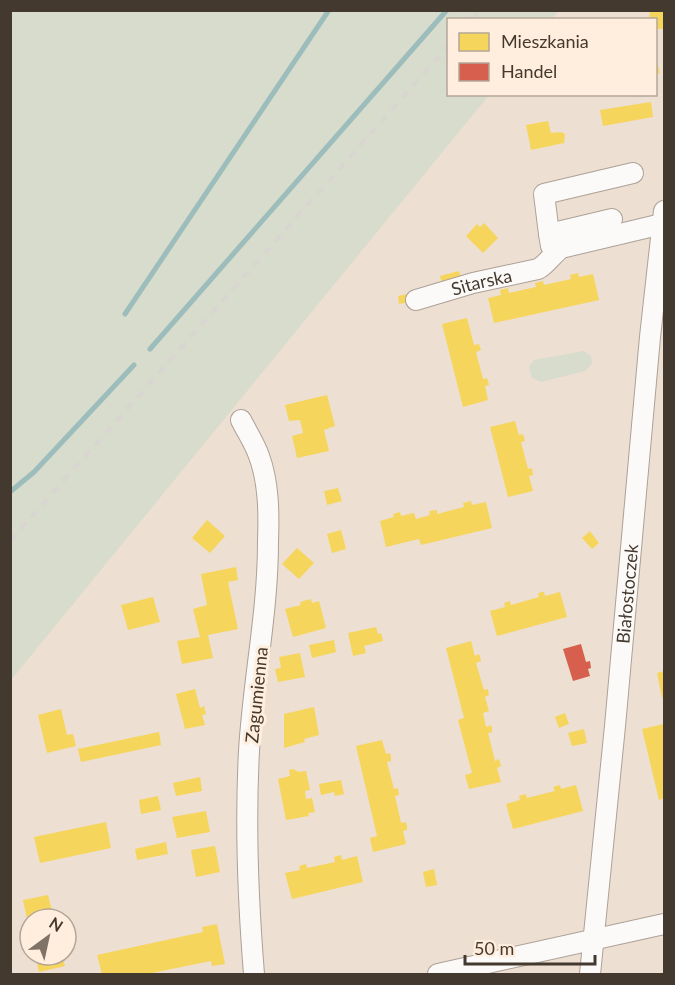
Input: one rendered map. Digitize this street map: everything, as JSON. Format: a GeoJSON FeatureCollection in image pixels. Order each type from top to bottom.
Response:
{"type":"FeatureCollection","features":[{"type":"Feature","properties":{"kind":"street"},"geometry":{"type":"LineString","coordinates":[[550,259],[544,194],[633,173]]}},
{"type":"Feature","properties":{"kind":"street","name":"Sitarska"},"geometry":{"type":"LineString","coordinates":[[416,300],[473,283],[538,269],[561,248],[663,218]]}},
{"type":"Feature","properties":{"kind":"street","name":"Białostoczek"},"geometry":{"type":"LineString","coordinates":[[590,975],[615,726],[646,370],[663,218]]}},
{"type":"Feature","properties":{"kind":"street"},"geometry":{"type":"LineString","coordinates":[[549,234],[612,219]]}},
{"type":"Feature","properties":{"kind":"street","name":"Zagumienna"},"geometry":{"type":"LineString","coordinates":[[241,420],[259,457],[268,494],[269,529],[266,608],[250,748],[246,822],[248,903],[254,975]]}},
{"type":"Feature","properties":{"kind":"street"},"geometry":{"type":"LineString","coordinates":[[438,975],[664,924]]}},
{"type":"Feature","properties":{"kind":"green space"},"geometry":{"type":"Polygon","coordinates":[[[11,10],[559,11],[552,18],[447,18],[447,96],[488,96],[11,680],[11,10]]]}},
{"type":"Feature","properties":{"kind":"green space"},"geometry":{"type":"Polygon","coordinates":[[[584,351],[591,356],[592,364],[585,371],[541,382],[532,378],[529,366],[534,360],[584,351]]]}},
{"type":"Feature","properties":{"kind":"building: Mieszkania"},"geometry":{"type":"Polygon","coordinates":[[[650,10],[664,10],[664,29],[657,29],[657,18],[649,18],[650,10]]]}},
{"type":"Feature","properties":{"kind":"building: Mieszkania"},"geometry":{"type":"Polygon","coordinates":[[[651,102],[653,117],[603,126],[600,110],[651,102]]]}},
{"type":"Feature","properties":{"kind":"building: Mieszkania"},"geometry":{"type":"Polygon","coordinates":[[[548,121],[551,133],[565,134],[564,143],[531,150],[526,125],[548,121]]]}},
{"type":"Feature","properties":{"kind":"building: Mieszkania"},"geometry":{"type":"Polygon","coordinates":[[[484,223],[498,238],[483,253],[466,236],[477,224],[480,227],[484,223]]]}},
{"type":"Feature","properties":{"kind":"building: Mieszkania"},"geometry":{"type":"Polygon","coordinates":[[[459,271],[462,279],[442,284],[440,276],[459,271]]]}},
{"type":"Feature","properties":{"kind":"building: Mieszkania"},"geometry":{"type":"Polygon","coordinates":[[[578,273],[579,277],[593,274],[599,300],[494,323],[488,298],[501,295],[500,290],[508,288],[509,293],[536,287],[535,283],[543,281],[544,285],[571,279],[570,275],[578,273]]]}},
{"type":"Feature","properties":{"kind":"building: Mieszkania"},"geometry":{"type":"Polygon","coordinates":[[[412,293],[414,301],[399,304],[398,296],[412,293]]]}},
{"type":"Feature","properties":{"kind":"building: Mieszkania"},"geometry":{"type":"Polygon","coordinates":[[[467,318],[474,345],[479,344],[481,350],[476,352],[483,379],[487,378],[489,385],[485,386],[488,400],[463,407],[442,324],[467,318]]]}},
{"type":"Feature","properties":{"kind":"building: Mieszkania"},"geometry":{"type":"Polygon","coordinates":[[[327,395],[335,426],[324,430],[329,451],[297,458],[292,436],[303,433],[300,420],[289,421],[285,405],[327,395]]]}},
{"type":"Feature","properties":{"kind":"building: Mieszkania"},"geometry":{"type":"Polygon","coordinates":[[[515,421],[519,435],[523,434],[525,441],[521,442],[528,469],[532,468],[533,475],[529,476],[533,491],[508,497],[490,427],[515,421]]]}},
{"type":"Feature","properties":{"kind":"building: Mieszkania"},"geometry":{"type":"Polygon","coordinates":[[[338,488],[342,501],[327,505],[324,491],[338,488]]]}},
{"type":"Feature","properties":{"kind":"building: Mieszkania"},"geometry":{"type":"Polygon","coordinates":[[[471,501],[472,505],[486,502],[492,528],[421,545],[419,539],[386,547],[380,521],[394,517],[393,514],[400,512],[401,516],[414,513],[416,519],[430,515],[429,511],[437,510],[437,514],[464,507],[463,503],[471,501]]]}},
{"type":"Feature","properties":{"kind":"building: Mieszkania"},"geometry":{"type":"Polygon","coordinates":[[[207,520],[225,536],[210,553],[192,538],[207,520]]]}},
{"type":"Feature","properties":{"kind":"building: Mieszkania"},"geometry":{"type":"Polygon","coordinates":[[[341,530],[346,549],[332,553],[327,534],[341,530]]]}},
{"type":"Feature","properties":{"kind":"building: Mieszkania"},"geometry":{"type":"Polygon","coordinates":[[[590,531],[599,543],[592,549],[582,538],[590,531]]]}},
{"type":"Feature","properties":{"kind":"building: Mieszkania"},"geometry":{"type":"Polygon","coordinates":[[[297,548],[314,563],[299,579],[282,564],[297,548]]]}},
{"type":"Feature","properties":{"kind":"building: Mieszkania"},"geometry":{"type":"Polygon","coordinates":[[[236,567],[238,580],[228,582],[238,629],[208,635],[213,658],[182,664],[177,641],[200,637],[193,609],[207,605],[201,574],[236,567]]]}},
{"type":"Feature","properties":{"kind":"building: Mieszkania"},"geometry":{"type":"Polygon","coordinates":[[[544,592],[545,596],[560,592],[567,617],[497,636],[490,611],[505,607],[504,603],[510,601],[511,605],[539,597],[538,594],[544,592]]]}},
{"type":"Feature","properties":{"kind":"building: Mieszkania"},"geometry":{"type":"Polygon","coordinates":[[[153,597],[160,622],[128,630],[121,605],[153,597]]]}},
{"type":"Feature","properties":{"kind":"building: Mieszkania"},"geometry":{"type":"Polygon","coordinates":[[[311,599],[312,603],[319,601],[326,628],[293,637],[285,609],[301,605],[300,602],[311,599]]]}},
{"type":"Feature","properties":{"kind":"building: Mieszkania"},"geometry":{"type":"Polygon","coordinates":[[[376,627],[383,641],[364,646],[366,653],[353,656],[348,633],[376,627]]]}},
{"type":"Feature","properties":{"kind":"building: Mieszkania"},"geometry":{"type":"Polygon","coordinates":[[[334,640],[336,652],[312,658],[309,645],[334,640]]]}},
{"type":"Feature","properties":{"kind":"building: Mieszkania"},"geometry":{"type":"Polygon","coordinates":[[[471,641],[475,656],[479,654],[480,657],[481,661],[476,663],[484,690],[488,689],[489,695],[485,697],[489,711],[483,713],[486,727],[491,725],[492,728],[492,732],[488,733],[495,761],[499,759],[501,766],[497,768],[501,782],[469,789],[465,775],[472,773],[458,720],[464,718],[446,648],[471,641]]]}},
{"type":"Feature","properties":{"kind":"building: Mieszkania"},"geometry":{"type":"Polygon","coordinates":[[[300,653],[305,677],[278,682],[275,669],[281,668],[279,657],[300,653]]]}},
{"type":"Feature","properties":{"kind":"building: Mieszkania"},"geometry":{"type":"Polygon","coordinates":[[[664,671],[664,697],[662,698],[657,673],[664,671]]]}},
{"type":"Feature","properties":{"kind":"building: Mieszkania"},"geometry":{"type":"Polygon","coordinates":[[[195,689],[200,708],[204,706],[206,714],[202,715],[205,725],[185,729],[176,694],[195,689]]]}},
{"type":"Feature","properties":{"kind":"building: Mieszkania"},"geometry":{"type":"Polygon","coordinates":[[[314,707],[319,735],[284,748],[284,714],[314,707]]]}},
{"type":"Feature","properties":{"kind":"building: Mieszkania"},"geometry":{"type":"Polygon","coordinates":[[[61,709],[67,735],[73,734],[76,746],[47,753],[38,715],[61,709]]]}},
{"type":"Feature","properties":{"kind":"building: Mieszkania"},"geometry":{"type":"Polygon","coordinates":[[[565,713],[569,724],[559,728],[555,717],[565,713]]]}},
{"type":"Feature","properties":{"kind":"building: Mieszkania"},"geometry":{"type":"Polygon","coordinates":[[[664,724],[664,798],[659,800],[642,729],[664,724]]]}},
{"type":"Feature","properties":{"kind":"building: Mieszkania"},"geometry":{"type":"Polygon","coordinates":[[[584,729],[587,743],[572,746],[568,733],[584,729]]]}},
{"type":"Feature","properties":{"kind":"building: Mieszkania"},"geometry":{"type":"Polygon","coordinates":[[[159,732],[161,745],[81,762],[78,749],[159,732]]]}},
{"type":"Feature","properties":{"kind":"building: Mieszkania"},"geometry":{"type":"Polygon","coordinates":[[[382,740],[386,754],[390,753],[391,757],[391,761],[387,762],[394,789],[398,788],[399,795],[395,796],[401,823],[406,822],[407,826],[407,830],[403,831],[406,844],[373,852],[370,838],[377,836],[356,746],[382,740]]]}},
{"type":"Feature","properties":{"kind":"building: Mieszkania"},"geometry":{"type":"Polygon","coordinates":[[[289,770],[299,772],[306,771],[310,790],[305,791],[306,799],[312,798],[315,812],[308,813],[309,816],[286,820],[278,779],[290,776],[289,770]]]}},
{"type":"Feature","properties":{"kind":"building: Mieszkania"},"geometry":{"type":"Polygon","coordinates":[[[200,777],[202,791],[176,796],[173,783],[200,777]]]}},
{"type":"Feature","properties":{"kind":"building: Mieszkania"},"geometry":{"type":"Polygon","coordinates":[[[341,780],[344,794],[335,796],[334,792],[321,795],[319,784],[341,780]]]}},
{"type":"Feature","properties":{"kind":"building: Mieszkania"},"geometry":{"type":"Polygon","coordinates":[[[560,785],[561,789],[576,785],[583,811],[513,829],[506,804],[520,800],[519,796],[526,794],[527,798],[555,791],[553,787],[560,785]]]}},
{"type":"Feature","properties":{"kind":"building: Mieszkania"},"geometry":{"type":"Polygon","coordinates":[[[158,796],[161,810],[141,814],[139,800],[158,796]]]}},
{"type":"Feature","properties":{"kind":"building: Mieszkania"},"geometry":{"type":"Polygon","coordinates":[[[206,811],[210,832],[177,838],[172,817],[206,811]]]}},
{"type":"Feature","properties":{"kind":"building: Mieszkania"},"geometry":{"type":"Polygon","coordinates":[[[106,822],[111,848],[40,863],[34,837],[106,822]]]}},
{"type":"Feature","properties":{"kind":"building: Mieszkania"},"geometry":{"type":"Polygon","coordinates":[[[166,842],[168,854],[137,860],[135,849],[166,842]]]}},
{"type":"Feature","properties":{"kind":"building: Mieszkania"},"geometry":{"type":"Polygon","coordinates":[[[215,846],[220,872],[196,877],[191,850],[215,846]]]}},
{"type":"Feature","properties":{"kind":"building: Mieszkania"},"geometry":{"type":"Polygon","coordinates":[[[341,855],[342,860],[357,856],[363,882],[292,899],[285,873],[300,870],[299,866],[306,864],[307,868],[335,862],[334,857],[341,855]]]}},
{"type":"Feature","properties":{"kind":"building: Mieszkania"},"geometry":{"type":"Polygon","coordinates":[[[434,869],[437,885],[426,887],[423,872],[434,869]]]}},
{"type":"Feature","properties":{"kind":"building: Mieszkania"},"geometry":{"type":"Polygon","coordinates":[[[48,895],[51,907],[24,907],[23,900],[48,895]]]}},
{"type":"Feature","properties":{"kind":"building: Mieszkania"},"geometry":{"type":"Polygon","coordinates":[[[217,924],[225,964],[212,966],[211,961],[147,974],[102,974],[97,955],[203,932],[202,927],[217,924]]]}},
{"type":"Feature","properties":{"kind":"building: Mieszkania"},"geometry":{"type":"Polygon","coordinates":[[[38,967],[61,967],[39,972],[38,967]]]}},
{"type":"Feature","properties":{"kind":"building: Handel"},"geometry":{"type":"Polygon","coordinates":[[[581,644],[586,662],[590,661],[591,668],[588,669],[590,676],[573,681],[563,649],[581,644]]]}},
{"type":"Feature","properties":{"kind":"waterway"},"geometry":{"type":"LineString","coordinates":[[125,314],[329,10]]}},
{"type":"Feature","properties":{"kind":"waterway"},"geometry":{"type":"LineString","coordinates":[[150,349],[447,10]]}},
{"type":"Feature","properties":{"kind":"waterway"},"geometry":{"type":"LineString","coordinates":[[10,492],[34,472],[134,365]]}},
{"type":"Feature","properties":{"kind":"railway"},"geometry":{"type":"LineString","coordinates":[[474,18],[480,10]]}},
{"type":"Feature","properties":{"kind":"railway"},"geometry":{"type":"LineString","coordinates":[[10,541],[447,47]]}}]}
